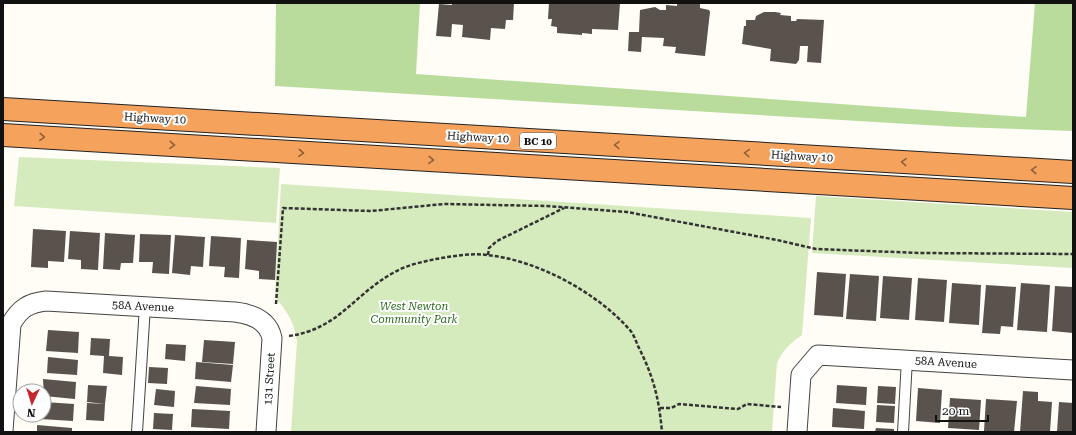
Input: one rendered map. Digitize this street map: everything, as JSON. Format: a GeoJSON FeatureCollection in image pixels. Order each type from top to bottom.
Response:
{"type":"FeatureCollection","features":[{"type":"Feature","properties":{"kind":"highway","name":"Highway 10"},"geometry":{"type":"LineString","coordinates":[[3,109],[1073,172]]}},
{"type":"Feature","properties":{"kind":"highway","name":"BC 10"},"geometry":{"type":"LineString","coordinates":[[3,135],[1073,198]]}},
{"type":"Feature","properties":{"kind":"street","name":"58A Avenue"},"geometry":{"type":"LineString","coordinates":[[3,431],[11,324],[17,313],[33,303],[46,301],[245,313],[255,316],[267,326]]}},
{"type":"Feature","properties":{"kind":"street","name":"131 Street"},"geometry":{"type":"LineString","coordinates":[[266,432],[272,346],[270,332],[267,326]]}},
{"type":"Feature","properties":{"kind":"street","name":"58A Avenue"},"geometry":{"type":"LineString","coordinates":[[797,432],[801,375],[818,355],[907,359],[1073,370]]}},
{"type":"Feature","properties":{"kind":"lane"},"geometry":{"type":"LineString","coordinates":[[136,432],[145,306]]}},
{"type":"Feature","properties":{"kind":"lane"},"geometry":{"type":"LineString","coordinates":[[903,432],[907,359]]}},
{"type":"Feature","properties":{"kind":"path"},"geometry":{"type":"LineString","coordinates":[[276,304],[283,208],[371,211],[437,205],[480,204],[565,208],[627,212],[777,240],[816,249],[920,253],[1073,254]]}},
{"type":"Feature","properties":{"kind":"path"},"geometry":{"type":"LineString","coordinates":[[488,255],[488,248],[497,242],[565,208]]}},
{"type":"Feature","properties":{"kind":"path"},"geometry":{"type":"LineString","coordinates":[[287,337],[317,329],[341,315],[393,272],[418,263],[462,255],[488,255],[524,264],[568,281],[598,300],[630,330],[648,368],[660,408],[662,432]]}},
{"type":"Feature","properties":{"kind":"path"},"geometry":{"type":"LineString","coordinates":[[660,408],[671,408],[679,404],[738,409],[747,404],[781,407]]}},
{"type":"Feature","properties":{"kind":"green space"},"geometry":{"type":"Polygon","coordinates":[[[276,3],[420,3],[416,74],[1026,117],[1035,3],[1073,3],[1073,131],[959,127],[275,86],[276,3]]]}},
{"type":"Feature","properties":{"kind":"green space"},"geometry":{"type":"Polygon","coordinates":[[[19,157],[280,168],[276,223],[14,206],[19,157]]]}},
{"type":"Feature","properties":{"kind":"green space","name":"West Newton Community Park"},"geometry":{"type":"Polygon","coordinates":[[[281,184],[811,218],[802,335],[787,347],[777,363],[772,432],[291,432],[297,341],[290,318],[275,297],[281,184]]]}},
{"type":"Feature","properties":{"kind":"green space"},"geometry":{"type":"Polygon","coordinates":[[[816,196],[1073,212],[1073,268],[812,253],[816,196]]]}},
{"type":"Feature","properties":{"kind":"building"},"geometry":{"type":"Polygon","coordinates":[[[452,3],[514,3],[513,20],[506,20],[505,29],[491,28],[490,40],[462,37],[463,25],[452,24],[451,37],[436,36],[439,4],[452,5],[452,3]]]}},
{"type":"Feature","properties":{"kind":"building"},"geometry":{"type":"Polygon","coordinates":[[[549,3],[620,3],[618,30],[592,29],[592,34],[582,33],[582,35],[557,33],[557,27],[551,26],[552,19],[548,19],[549,3]]]}},
{"type":"Feature","properties":{"kind":"building"},"geometry":{"type":"Polygon","coordinates":[[[677,3],[700,4],[700,8],[709,10],[705,56],[675,53],[676,47],[663,46],[664,38],[642,37],[641,52],[628,51],[629,32],[639,32],[640,10],[655,7],[660,10],[666,10],[666,5],[677,6],[677,3]]]}},
{"type":"Feature","properties":{"kind":"building"},"geometry":{"type":"Polygon","coordinates":[[[764,12],[775,12],[781,13],[780,15],[791,16],[791,21],[796,21],[797,19],[824,20],[821,63],[807,62],[808,46],[800,46],[799,60],[796,64],[770,61],[771,49],[742,44],[746,20],[755,20],[756,16],[764,12]]]}},
{"type":"Feature","properties":{"kind":"building"},"geometry":{"type":"Polygon","coordinates":[[[33,229],[66,231],[64,262],[48,261],[48,268],[31,267],[33,229]]]}},
{"type":"Feature","properties":{"kind":"building"},"geometry":{"type":"Polygon","coordinates":[[[70,231],[100,233],[98,270],[81,269],[81,260],[68,259],[70,231]]]}},
{"type":"Feature","properties":{"kind":"building"},"geometry":{"type":"Polygon","coordinates":[[[105,233],[135,235],[133,263],[121,263],[120,270],[103,269],[105,233]]]}},
{"type":"Feature","properties":{"kind":"building"},"geometry":{"type":"Polygon","coordinates":[[[140,234],[171,235],[169,274],[152,273],[153,262],[139,262],[140,234]]]}},
{"type":"Feature","properties":{"kind":"building"},"geometry":{"type":"Polygon","coordinates":[[[175,235],[205,237],[203,267],[191,266],[190,275],[172,273],[175,235]]]}},
{"type":"Feature","properties":{"kind":"building"},"geometry":{"type":"Polygon","coordinates":[[[211,236],[241,238],[239,278],[224,277],[225,267],[209,266],[211,236]]]}},
{"type":"Feature","properties":{"kind":"building"},"geometry":{"type":"Polygon","coordinates":[[[247,240],[277,242],[275,280],[259,279],[259,271],[245,269],[247,240]]]}},
{"type":"Feature","properties":{"kind":"building"},"geometry":{"type":"Polygon","coordinates":[[[817,272],[846,274],[843,317],[814,315],[817,272]]]}},
{"type":"Feature","properties":{"kind":"building"},"geometry":{"type":"Polygon","coordinates":[[[850,274],[879,276],[876,321],[846,319],[850,274]]]}},
{"type":"Feature","properties":{"kind":"building"},"geometry":{"type":"Polygon","coordinates":[[[883,276],[912,278],[909,320],[880,318],[883,276]]]}},
{"type":"Feature","properties":{"kind":"building"},"geometry":{"type":"Polygon","coordinates":[[[918,278],[947,280],[944,322],[915,320],[918,278]]]}},
{"type":"Feature","properties":{"kind":"building"},"geometry":{"type":"Polygon","coordinates":[[[952,283],[981,285],[979,325],[949,323],[952,283]]]}},
{"type":"Feature","properties":{"kind":"building"},"geometry":{"type":"Polygon","coordinates":[[[1021,283],[1050,285],[1047,332],[1017,330],[1021,283]]]}},
{"type":"Feature","properties":{"kind":"building"},"geometry":{"type":"Polygon","coordinates":[[[986,285],[1016,287],[1013,327],[1001,326],[1000,334],[982,333],[986,285]]]}},
{"type":"Feature","properties":{"kind":"building"},"geometry":{"type":"Polygon","coordinates":[[[1055,286],[1073,287],[1073,333],[1052,331],[1055,286]]]}},
{"type":"Feature","properties":{"kind":"building"},"geometry":{"type":"Polygon","coordinates":[[[48,330],[79,332],[78,353],[46,351],[48,330]]]}},
{"type":"Feature","properties":{"kind":"building"},"geometry":{"type":"Polygon","coordinates":[[[91,338],[110,339],[109,356],[123,357],[122,375],[103,373],[104,356],[90,355],[91,338]]]}},
{"type":"Feature","properties":{"kind":"building"},"geometry":{"type":"Polygon","coordinates":[[[204,340],[235,342],[233,364],[202,362],[204,340]]]}},
{"type":"Feature","properties":{"kind":"building"},"geometry":{"type":"Polygon","coordinates":[[[166,344],[186,345],[185,361],[165,359],[166,344]]]}},
{"type":"Feature","properties":{"kind":"building"},"geometry":{"type":"Polygon","coordinates":[[[48,357],[78,360],[77,375],[47,373],[48,357]]]}},
{"type":"Feature","properties":{"kind":"building"},"geometry":{"type":"Polygon","coordinates":[[[196,362],[233,365],[231,382],[195,379],[196,362]]]}},
{"type":"Feature","properties":{"kind":"building"},"geometry":{"type":"Polygon","coordinates":[[[149,367],[168,368],[167,384],[148,383],[149,367]]]}},
{"type":"Feature","properties":{"kind":"building"},"geometry":{"type":"Polygon","coordinates":[[[43,379],[76,382],[75,399],[52,397],[52,383],[43,383],[43,379]]]}},
{"type":"Feature","properties":{"kind":"building"},"geometry":{"type":"Polygon","coordinates":[[[88,385],[107,386],[105,404],[87,402],[88,385]]]}},
{"type":"Feature","properties":{"kind":"building"},"geometry":{"type":"Polygon","coordinates":[[[837,385],[867,387],[866,405],[836,403],[837,385]]]}},
{"type":"Feature","properties":{"kind":"building"},"geometry":{"type":"Polygon","coordinates":[[[196,386],[231,389],[230,405],[194,403],[196,386]]]}},
{"type":"Feature","properties":{"kind":"building"},"geometry":{"type":"Polygon","coordinates":[[[878,386],[896,387],[895,404],[877,403],[878,386]]]}},
{"type":"Feature","properties":{"kind":"building"},"geometry":{"type":"Polygon","coordinates":[[[918,388],[942,390],[940,423],[916,421],[918,388]]]}},
{"type":"Feature","properties":{"kind":"building"},"geometry":{"type":"Polygon","coordinates":[[[156,389],[175,391],[174,407],[154,405],[156,389]]]}},
{"type":"Feature","properties":{"kind":"building"},"geometry":{"type":"Polygon","coordinates":[[[1023,391],[1038,392],[1038,401],[1052,402],[1050,432],[1020,432],[1023,391]]]}},
{"type":"Feature","properties":{"kind":"building"},"geometry":{"type":"Polygon","coordinates":[[[950,398],[981,400],[979,430],[948,428],[950,398]]]}},
{"type":"Feature","properties":{"kind":"building"},"geometry":{"type":"Polygon","coordinates":[[[986,399],[1017,401],[1014,432],[984,431],[986,399]]]}},
{"type":"Feature","properties":{"kind":"building"},"geometry":{"type":"Polygon","coordinates":[[[1059,402],[1073,403],[1073,432],[1057,432],[1059,402]]]}},
{"type":"Feature","properties":{"kind":"building"},"geometry":{"type":"Polygon","coordinates":[[[52,403],[74,404],[73,421],[52,420],[52,403]]]}},
{"type":"Feature","properties":{"kind":"building"},"geometry":{"type":"Polygon","coordinates":[[[87,403],[105,404],[104,421],[86,420],[87,403]]]}},
{"type":"Feature","properties":{"kind":"building"},"geometry":{"type":"Polygon","coordinates":[[[877,405],[895,406],[894,423],[876,422],[877,405]]]}},
{"type":"Feature","properties":{"kind":"building"},"geometry":{"type":"Polygon","coordinates":[[[833,408],[865,411],[864,429],[832,427],[833,408]]]}},
{"type":"Feature","properties":{"kind":"building"},"geometry":{"type":"Polygon","coordinates":[[[192,409],[230,411],[229,429],[191,427],[192,409]]]}},
{"type":"Feature","properties":{"kind":"building"},"geometry":{"type":"Polygon","coordinates":[[[154,413],[173,414],[172,430],[153,429],[154,413]]]}},
{"type":"Feature","properties":{"kind":"building"},"geometry":{"type":"Polygon","coordinates":[[[37,425],[72,428],[72,432],[37,432],[37,425]]]}},
{"type":"Feature","properties":{"kind":"building"},"geometry":{"type":"Polygon","coordinates":[[[876,428],[894,429],[894,432],[875,432],[876,428]]]}}]}
